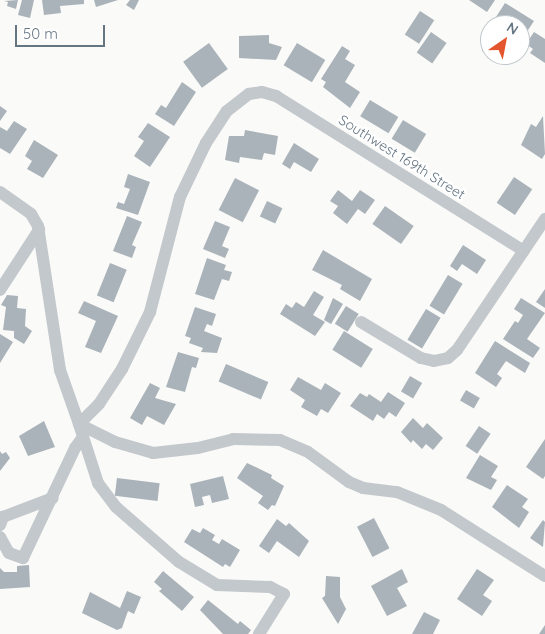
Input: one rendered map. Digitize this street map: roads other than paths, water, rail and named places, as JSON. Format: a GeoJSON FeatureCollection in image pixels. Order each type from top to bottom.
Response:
{"type":"FeatureCollection","features":[{"type":"Feature","properties":{"kind":"street","name":"Southwest 169th Street"},"geometry":{"type":"LineString","coordinates":[[81,430],[122,369],[150,312],[180,196],[206,143],[238,100],[249,94],[262,92],[276,96],[524,252]]}},
{"type":"Feature","properties":{"kind":"street"},"geometry":{"type":"LineString","coordinates":[[0,192],[31,214],[39,230],[60,370],[98,483],[116,507],[179,562],[217,585],[270,587],[284,594],[259,634]]}},
{"type":"Feature","properties":{"kind":"street"},"geometry":{"type":"LineString","coordinates":[[361,322],[427,360],[448,358],[457,350],[545,219]]}},
{"type":"Feature","properties":{"kind":"street"},"geometry":{"type":"LineString","coordinates":[[0,290],[39,230]]}},
{"type":"Feature","properties":{"kind":"street"},"geometry":{"type":"LineString","coordinates":[[0,537],[10,553],[23,558],[53,498],[81,430]]}},
{"type":"Feature","properties":{"kind":"street"},"geometry":{"type":"LineString","coordinates":[[81,430],[153,453],[190,450],[233,439],[259,438],[288,442],[308,452],[349,482],[363,488],[397,492],[441,510],[545,576]]}},
{"type":"Feature","properties":{"kind":"street"},"geometry":{"type":"LineString","coordinates":[[0,525],[3,517],[53,498]]}}]}
